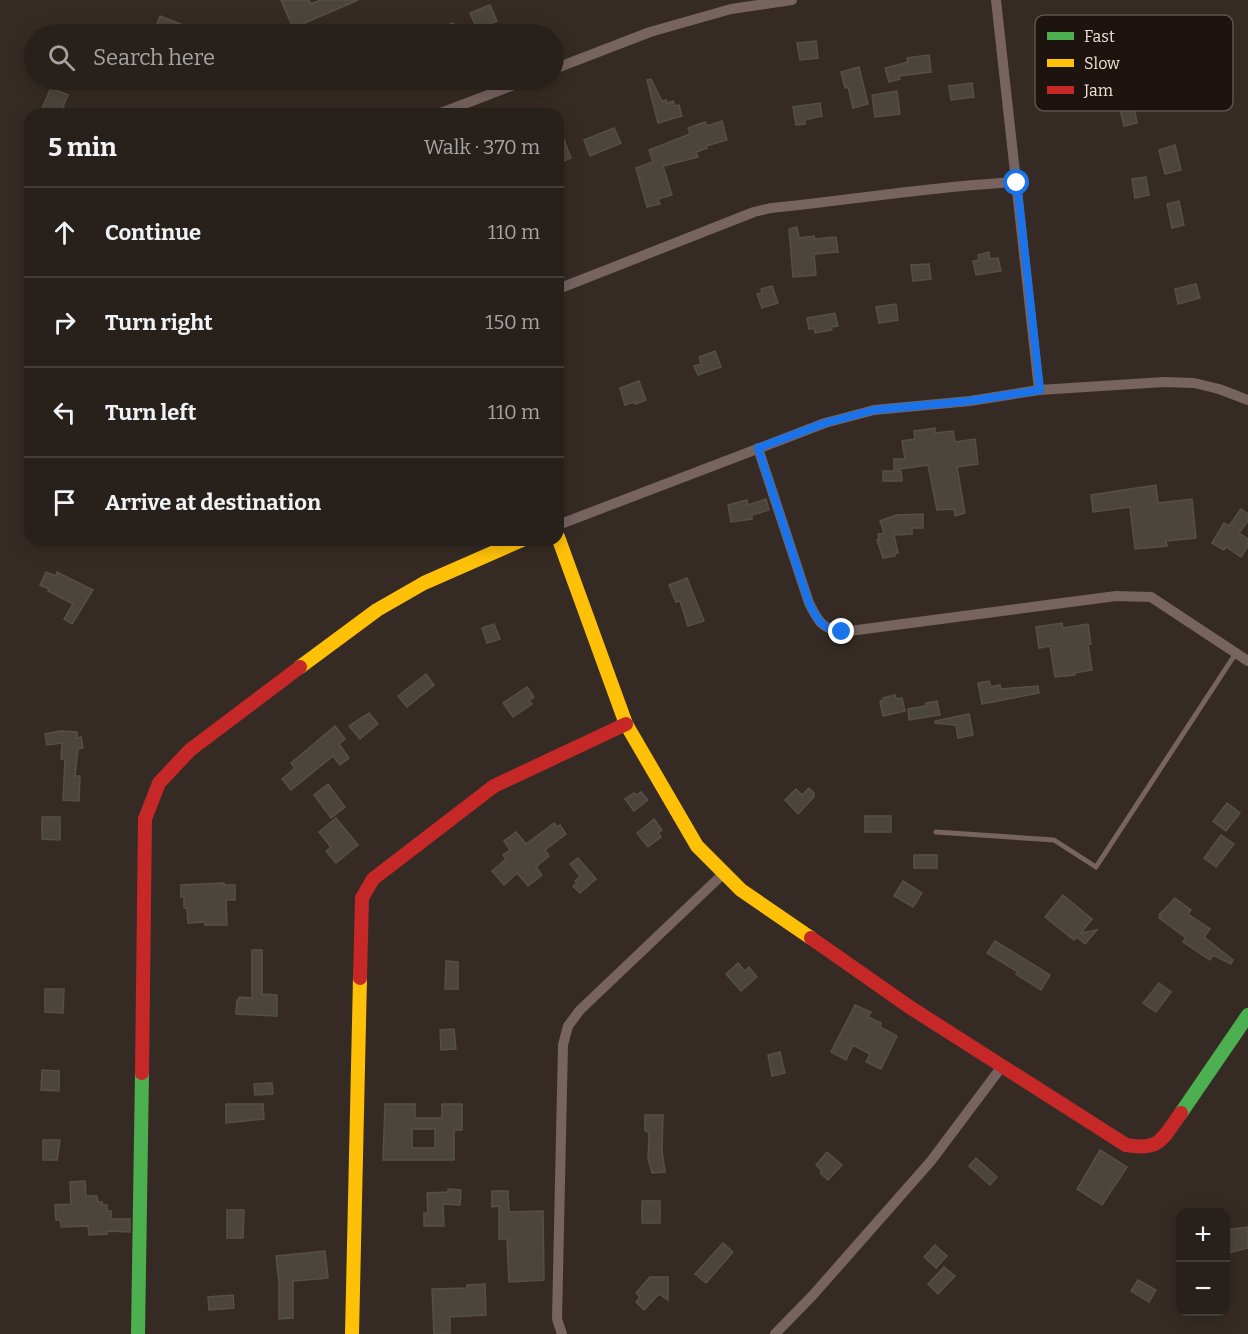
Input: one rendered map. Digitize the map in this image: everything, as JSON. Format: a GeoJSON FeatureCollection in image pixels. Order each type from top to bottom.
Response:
{"type":"FeatureCollection","features":[{"type":"Feature","properties":{"kind":"street"},"geometry":{"type":"LineString","coordinates":[[564,65],[650,32],[731,9],[792,0]]}},
{"type":"Feature","properties":{"kind":"street"},"geometry":{"type":"LineString","coordinates":[[996,0],[1040,390]]}},
{"type":"Feature","properties":{"kind":"street"},"geometry":{"type":"LineString","coordinates":[[454,108],[501,90]]}},
{"type":"Feature","properties":{"kind":"street"},"geometry":{"type":"LineString","coordinates":[[564,287],[754,212],[771,208],[933,188],[1017,183]]}},
{"type":"Feature","properties":{"kind":"street"},"geometry":{"type":"LineString","coordinates":[[564,523],[840,418],[874,410],[969,401],[1040,390],[1164,382],[1194,383],[1219,388],[1248,400]]}},
{"type":"Feature","properties":{"kind":"street"},"geometry":{"type":"LineString","coordinates":[[758,448],[809,603],[818,621],[827,630],[842,632],[1116,596],[1151,597],[1248,661]]}},
{"type":"Feature","properties":{"kind":"street"},"geometry":{"type":"LineString","coordinates":[[138,1334],[145,819],[159,783],[190,750],[377,610],[424,583],[508,546]]}},
{"type":"Feature","properties":{"kind":"street"},"geometry":{"type":"LineString","coordinates":[[561,546],[626,724],[698,846],[741,890],[910,1008],[1126,1145],[1145,1148],[1161,1141],[1248,1015]]}},
{"type":"Feature","properties":{"kind":"street"},"geometry":{"type":"LineString","coordinates":[[352,1334],[362,898],[373,879],[494,786],[626,724]]}},
{"type":"Feature","properties":{"kind":"street"},"geometry":{"type":"LineString","coordinates":[[562,1334],[557,1319],[563,1046],[568,1026],[580,1010],[723,874]]}},
{"type":"Feature","properties":{"kind":"street"},"geometry":{"type":"LineString","coordinates":[[775,1334],[813,1295],[931,1161],[1003,1065]]}},
{"type":"Feature","properties":{"kind":"lane"},"geometry":{"type":"LineString","coordinates":[[936,832],[1054,840],[1096,867],[1236,653]]}},
{"type":"Feature","properties":{"kind":"building"},"geometry":{"type":"Polygon","coordinates":[[[281,0],[309,0],[311,4],[321,0],[358,0],[302,24],[291,24],[281,0]]]}},
{"type":"Feature","properties":{"kind":"building"},"geometry":{"type":"Polygon","coordinates":[[[490,5],[497,21],[490,24],[475,24],[470,13],[490,5]]]}},
{"type":"Feature","properties":{"kind":"building"},"geometry":{"type":"Polygon","coordinates":[[[160,16],[180,24],[157,24],[160,16]]]}},
{"type":"Feature","properties":{"kind":"building"},"geometry":{"type":"Polygon","coordinates":[[[816,41],[818,58],[800,60],[797,43],[816,41]]]}},
{"type":"Feature","properties":{"kind":"building"},"geometry":{"type":"Polygon","coordinates":[[[929,55],[931,72],[899,76],[900,79],[889,82],[885,68],[908,62],[907,58],[929,55]]]}},
{"type":"Feature","properties":{"kind":"building"},"geometry":{"type":"Polygon","coordinates":[[[859,67],[868,104],[853,108],[848,87],[845,88],[841,72],[859,67]]]}},
{"type":"Feature","properties":{"kind":"building"},"geometry":{"type":"Polygon","coordinates":[[[651,79],[662,101],[666,100],[667,103],[673,101],[675,106],[679,105],[682,116],[658,123],[647,80],[651,79]]]}},
{"type":"Feature","properties":{"kind":"building"},"geometry":{"type":"Polygon","coordinates":[[[972,83],[974,97],[951,100],[949,86],[972,83]]]}},
{"type":"Feature","properties":{"kind":"building"},"geometry":{"type":"Polygon","coordinates":[[[50,90],[68,95],[64,108],[42,108],[50,90]]]}},
{"type":"Feature","properties":{"kind":"building"},"geometry":{"type":"Polygon","coordinates":[[[897,91],[900,114],[875,117],[872,95],[897,91]]]}},
{"type":"Feature","properties":{"kind":"building"},"geometry":{"type":"Polygon","coordinates":[[[820,103],[822,116],[805,120],[805,124],[796,125],[793,107],[820,103]]]}},
{"type":"Feature","properties":{"kind":"building"},"geometry":{"type":"Polygon","coordinates":[[[1120,111],[1135,111],[1137,123],[1124,126],[1120,111]]]}},
{"type":"Feature","properties":{"kind":"building"},"geometry":{"type":"Polygon","coordinates":[[[722,121],[727,140],[706,146],[707,148],[696,152],[698,157],[663,166],[672,195],[658,199],[660,204],[647,207],[636,168],[653,162],[649,150],[690,134],[688,128],[705,122],[707,126],[722,121]]]}},
{"type":"Feature","properties":{"kind":"building"},"geometry":{"type":"Polygon","coordinates":[[[614,128],[621,143],[590,156],[584,140],[614,128]]]}},
{"type":"Feature","properties":{"kind":"building"},"geometry":{"type":"Polygon","coordinates":[[[564,140],[571,158],[564,161],[564,140]]]}},
{"type":"Feature","properties":{"kind":"building"},"geometry":{"type":"Polygon","coordinates":[[[1175,145],[1181,170],[1165,174],[1159,150],[1175,145]]]}},
{"type":"Feature","properties":{"kind":"building"},"geometry":{"type":"Polygon","coordinates":[[[1146,177],[1149,195],[1135,198],[1132,179],[1146,177]]]}},
{"type":"Feature","properties":{"kind":"building"},"geometry":{"type":"Polygon","coordinates":[[[1179,201],[1184,225],[1172,228],[1167,204],[1179,201]]]}},
{"type":"Feature","properties":{"kind":"building"},"geometry":{"type":"Polygon","coordinates":[[[797,227],[799,238],[836,237],[838,252],[814,254],[816,275],[793,277],[789,229],[797,227]]]}},
{"type":"Feature","properties":{"kind":"building"},"geometry":{"type":"Polygon","coordinates":[[[989,252],[990,259],[998,258],[1001,271],[976,275],[973,261],[979,260],[978,255],[989,252]]]}},
{"type":"Feature","properties":{"kind":"building"},"geometry":{"type":"Polygon","coordinates":[[[929,264],[931,279],[913,281],[911,265],[929,264]]]}},
{"type":"Feature","properties":{"kind":"building"},"geometry":{"type":"Polygon","coordinates":[[[1196,284],[1200,298],[1178,304],[1175,289],[1196,284]]]}},
{"type":"Feature","properties":{"kind":"building"},"geometry":{"type":"Polygon","coordinates":[[[772,286],[778,303],[762,308],[757,294],[762,293],[761,289],[772,286]]]}},
{"type":"Feature","properties":{"kind":"building"},"geometry":{"type":"Polygon","coordinates":[[[896,304],[898,320],[879,323],[876,307],[896,304]]]}},
{"type":"Feature","properties":{"kind":"building"},"geometry":{"type":"Polygon","coordinates":[[[835,313],[838,326],[831,327],[832,330],[815,333],[814,328],[809,329],[807,318],[835,313]]]}},
{"type":"Feature","properties":{"kind":"building"},"geometry":{"type":"Polygon","coordinates":[[[715,351],[721,367],[698,375],[694,366],[701,364],[699,357],[715,351]]]}},
{"type":"Feature","properties":{"kind":"building"},"geometry":{"type":"Polygon","coordinates":[[[639,381],[646,400],[625,405],[620,388],[639,381]]]}},
{"type":"Feature","properties":{"kind":"building"},"geometry":{"type":"Polygon","coordinates":[[[935,428],[935,433],[953,431],[955,442],[975,439],[978,464],[957,467],[965,513],[955,516],[954,509],[937,510],[928,465],[894,470],[894,459],[905,459],[902,441],[915,439],[914,431],[935,428]]]}},
{"type":"Feature","properties":{"kind":"building"},"geometry":{"type":"Polygon","coordinates":[[[883,471],[901,471],[902,481],[883,481],[883,471]]]}},
{"type":"Feature","properties":{"kind":"building"},"geometry":{"type":"Polygon","coordinates":[[[1156,485],[1158,503],[1192,499],[1196,538],[1166,541],[1167,546],[1135,549],[1130,507],[1093,512],[1091,495],[1156,485]]]}},
{"type":"Feature","properties":{"kind":"building"},"geometry":{"type":"Polygon","coordinates":[[[766,499],[769,510],[752,515],[752,519],[731,522],[728,505],[747,500],[748,505],[766,499]]]}},
{"type":"Feature","properties":{"kind":"building"},"geometry":{"type":"Polygon","coordinates":[[[1241,509],[1248,514],[1248,521],[1239,533],[1248,539],[1248,546],[1241,557],[1226,547],[1224,550],[1212,543],[1224,523],[1229,526],[1241,509]]]}},
{"type":"Feature","properties":{"kind":"building"},"geometry":{"type":"Polygon","coordinates":[[[923,514],[923,528],[912,528],[912,534],[894,535],[898,553],[894,554],[895,556],[883,558],[877,540],[879,540],[878,534],[884,533],[880,521],[896,515],[923,514]]]}},
{"type":"Feature","properties":{"kind":"building"},"geometry":{"type":"Polygon","coordinates":[[[46,572],[56,576],[57,572],[93,590],[72,624],[64,619],[73,604],[40,585],[46,572]]]}},
{"type":"Feature","properties":{"kind":"building"},"geometry":{"type":"Polygon","coordinates":[[[687,578],[704,621],[688,626],[680,601],[676,602],[669,585],[687,578]]]}},
{"type":"Feature","properties":{"kind":"building"},"geometry":{"type":"Polygon","coordinates":[[[1062,623],[1063,628],[1088,624],[1092,670],[1055,677],[1050,646],[1039,648],[1036,627],[1062,623]]]}},
{"type":"Feature","properties":{"kind":"building"},"geometry":{"type":"Polygon","coordinates":[[[494,624],[500,639],[487,643],[482,628],[494,624]]]}},
{"type":"Feature","properties":{"kind":"building"},"geometry":{"type":"Polygon","coordinates":[[[426,674],[434,685],[407,707],[398,696],[426,674]]]}},
{"type":"Feature","properties":{"kind":"building"},"geometry":{"type":"Polygon","coordinates":[[[989,681],[991,687],[1000,685],[1001,689],[1038,686],[1039,693],[982,704],[978,683],[989,681]]]}},
{"type":"Feature","properties":{"kind":"building"},"geometry":{"type":"Polygon","coordinates":[[[527,687],[534,697],[529,700],[532,704],[513,717],[503,703],[527,687]]]}},
{"type":"Feature","properties":{"kind":"building"},"geometry":{"type":"Polygon","coordinates":[[[895,695],[896,699],[902,698],[905,711],[883,716],[880,701],[895,695]]]}},
{"type":"Feature","properties":{"kind":"building"},"geometry":{"type":"Polygon","coordinates":[[[937,701],[940,715],[909,720],[908,709],[926,706],[926,703],[937,701]]]}},
{"type":"Feature","properties":{"kind":"building"},"geometry":{"type":"Polygon","coordinates":[[[369,713],[378,724],[360,739],[349,726],[369,713]]]}},
{"type":"Feature","properties":{"kind":"building"},"geometry":{"type":"Polygon","coordinates":[[[969,714],[973,735],[958,738],[956,725],[935,723],[935,721],[969,714]]]}},
{"type":"Feature","properties":{"kind":"building"},"geometry":{"type":"Polygon","coordinates":[[[335,726],[345,739],[339,744],[349,758],[340,765],[333,756],[291,790],[282,779],[295,768],[291,763],[335,726]]]}},
{"type":"Feature","properties":{"kind":"building"},"geometry":{"type":"Polygon","coordinates":[[[60,731],[77,732],[77,738],[81,737],[83,748],[78,749],[75,776],[80,776],[79,801],[63,800],[65,759],[61,759],[62,743],[47,745],[45,734],[60,731]]]}},
{"type":"Feature","properties":{"kind":"building"},"geometry":{"type":"Polygon","coordinates":[[[328,784],[345,807],[331,818],[314,795],[328,784]]]}},
{"type":"Feature","properties":{"kind":"building"},"geometry":{"type":"Polygon","coordinates":[[[809,788],[814,793],[814,797],[798,814],[785,800],[796,789],[802,795],[809,788]]]}},
{"type":"Feature","properties":{"kind":"building"},"geometry":{"type":"Polygon","coordinates":[[[641,792],[648,800],[634,811],[625,799],[634,793],[636,795],[641,792]]]}},
{"type":"Feature","properties":{"kind":"building"},"geometry":{"type":"Polygon","coordinates":[[[1227,803],[1240,813],[1226,831],[1213,821],[1227,803]]]}},
{"type":"Feature","properties":{"kind":"building"},"geometry":{"type":"Polygon","coordinates":[[[865,816],[891,816],[891,832],[865,832],[865,816]]]}},
{"type":"Feature","properties":{"kind":"building"},"geometry":{"type":"Polygon","coordinates":[[[42,817],[60,817],[60,840],[42,839],[42,817]]]}},
{"type":"Feature","properties":{"kind":"building"},"geometry":{"type":"Polygon","coordinates":[[[336,818],[358,845],[336,863],[326,851],[331,847],[319,832],[336,818]]]}},
{"type":"Feature","properties":{"kind":"building"},"geometry":{"type":"Polygon","coordinates":[[[654,819],[662,830],[658,833],[661,837],[648,847],[637,833],[654,819]]]}},
{"type":"Feature","properties":{"kind":"building"},"geometry":{"type":"Polygon","coordinates":[[[554,823],[557,827],[560,825],[566,834],[545,850],[549,856],[536,867],[542,875],[528,886],[517,873],[504,885],[492,871],[506,859],[503,855],[510,850],[504,841],[516,832],[526,844],[554,823]]]}},
{"type":"Feature","properties":{"kind":"building"},"geometry":{"type":"Polygon","coordinates":[[[1221,835],[1234,844],[1216,867],[1204,858],[1221,835]]]}},
{"type":"Feature","properties":{"kind":"building"},"geometry":{"type":"Polygon","coordinates":[[[914,855],[937,855],[937,868],[914,868],[914,855]]]}},
{"type":"Feature","properties":{"kind":"building"},"geometry":{"type":"Polygon","coordinates":[[[578,858],[596,879],[580,893],[573,886],[580,876],[570,864],[578,858]]]}},
{"type":"Feature","properties":{"kind":"building"},"geometry":{"type":"Polygon","coordinates":[[[903,881],[922,893],[913,907],[894,896],[903,881]]]}},
{"type":"Feature","properties":{"kind":"building"},"geometry":{"type":"Polygon","coordinates":[[[224,883],[224,885],[235,885],[235,900],[226,900],[227,925],[205,925],[205,922],[188,923],[187,908],[184,908],[184,897],[181,897],[181,885],[224,883]]]}},
{"type":"Feature","properties":{"kind":"building"},"geometry":{"type":"Polygon","coordinates":[[[1063,895],[1092,919],[1081,933],[1097,930],[1085,944],[1077,937],[1074,940],[1045,917],[1063,895]]]}},
{"type":"Feature","properties":{"kind":"building"},"geometry":{"type":"Polygon","coordinates":[[[1175,898],[1191,910],[1188,914],[1210,929],[1204,937],[1233,960],[1231,964],[1213,955],[1210,960],[1183,942],[1186,938],[1159,918],[1161,916],[1159,915],[1175,898]]]}},
{"type":"Feature","properties":{"kind":"building"},"geometry":{"type":"Polygon","coordinates":[[[995,941],[1050,975],[1041,990],[1016,974],[1018,972],[987,953],[995,941]]]}},
{"type":"Feature","properties":{"kind":"building"},"geometry":{"type":"Polygon","coordinates":[[[252,950],[262,950],[262,994],[277,995],[277,1016],[236,1014],[239,997],[252,998],[252,950]]]}},
{"type":"Feature","properties":{"kind":"building"},"geometry":{"type":"Polygon","coordinates":[[[446,961],[458,962],[458,989],[445,989],[446,961]]]}},
{"type":"Feature","properties":{"kind":"building"},"geometry":{"type":"Polygon","coordinates":[[[738,963],[745,971],[749,967],[757,977],[741,991],[726,974],[738,963]]]}},
{"type":"Feature","properties":{"kind":"building"},"geometry":{"type":"Polygon","coordinates":[[[1159,983],[1171,992],[1156,1012],[1143,1003],[1159,983]]]}},
{"type":"Feature","properties":{"kind":"building"},"geometry":{"type":"Polygon","coordinates":[[[45,989],[64,989],[63,1013],[45,1012],[45,989]]]}},
{"type":"Feature","properties":{"kind":"building"},"geometry":{"type":"Polygon","coordinates":[[[855,1005],[871,1012],[868,1017],[881,1023],[880,1027],[897,1036],[881,1069],[866,1062],[870,1054],[853,1045],[846,1060],[831,1052],[855,1005]]]}},
{"type":"Feature","properties":{"kind":"building"},"geometry":{"type":"Polygon","coordinates":[[[454,1029],[456,1049],[441,1050],[440,1030],[454,1029]]]}},
{"type":"Feature","properties":{"kind":"building"},"geometry":{"type":"Polygon","coordinates":[[[780,1052],[785,1073],[772,1076],[768,1055],[780,1052]]]}},
{"type":"Feature","properties":{"kind":"building"},"geometry":{"type":"Polygon","coordinates":[[[42,1070],[59,1071],[59,1091],[41,1090],[42,1070]]]}},
{"type":"Feature","properties":{"kind":"building"},"geometry":{"type":"Polygon","coordinates":[[[272,1083],[273,1094],[255,1095],[254,1084],[272,1083]]]}},
{"type":"Feature","properties":{"kind":"building"},"geometry":{"type":"Polygon","coordinates":[[[226,1104],[263,1104],[264,1119],[226,1123],[226,1104]]]}},
{"type":"Feature","properties":{"kind":"building"},"geometry":{"type":"Polygon","coordinates":[[[385,1104],[415,1104],[415,1118],[442,1118],[442,1104],[462,1104],[462,1130],[454,1130],[454,1160],[383,1160],[385,1104]],[[412,1129],[412,1148],[435,1148],[435,1129],[412,1129]]]}},
{"type":"Feature","properties":{"kind":"building"},"geometry":{"type":"Polygon","coordinates":[[[645,1115],[663,1115],[662,1151],[665,1172],[652,1173],[648,1158],[649,1137],[648,1131],[645,1131],[645,1115]]]}},
{"type":"Feature","properties":{"kind":"building"},"geometry":{"type":"Polygon","coordinates":[[[43,1140],[60,1140],[57,1160],[43,1160],[43,1140]]]}},
{"type":"Feature","properties":{"kind":"building"},"geometry":{"type":"Polygon","coordinates":[[[1100,1150],[1127,1167],[1102,1205],[1077,1189],[1100,1150]]]}},
{"type":"Feature","properties":{"kind":"building"},"geometry":{"type":"Polygon","coordinates":[[[827,1152],[842,1165],[828,1180],[820,1173],[822,1171],[816,1165],[827,1152]]]}},
{"type":"Feature","properties":{"kind":"building"},"geometry":{"type":"Polygon","coordinates":[[[976,1158],[997,1177],[990,1185],[969,1166],[976,1158]]]}},
{"type":"Feature","properties":{"kind":"building"},"geometry":{"type":"Polygon","coordinates":[[[85,1181],[86,1196],[97,1196],[98,1202],[107,1205],[107,1211],[111,1211],[111,1219],[130,1219],[130,1232],[107,1231],[107,1234],[89,1235],[88,1226],[61,1227],[60,1220],[56,1220],[55,1205],[71,1204],[70,1182],[85,1181]]]}},
{"type":"Feature","properties":{"kind":"building"},"geometry":{"type":"Polygon","coordinates":[[[448,1189],[461,1190],[460,1205],[443,1204],[444,1226],[424,1226],[424,1213],[428,1213],[427,1193],[448,1192],[448,1189]]]}},
{"type":"Feature","properties":{"kind":"building"},"geometry":{"type":"Polygon","coordinates":[[[492,1191],[508,1191],[509,1212],[543,1211],[544,1280],[509,1282],[507,1239],[499,1239],[499,1206],[492,1207],[492,1191]]]}},
{"type":"Feature","properties":{"kind":"building"},"geometry":{"type":"Polygon","coordinates":[[[642,1201],[660,1201],[660,1223],[642,1223],[642,1201]]]}},
{"type":"Feature","properties":{"kind":"building"},"geometry":{"type":"Polygon","coordinates":[[[227,1210],[244,1210],[243,1238],[227,1238],[227,1210]]]}},
{"type":"Feature","properties":{"kind":"building"},"geometry":{"type":"Polygon","coordinates":[[[1248,1227],[1248,1248],[1230,1252],[1230,1229],[1248,1227]]]}},
{"type":"Feature","properties":{"kind":"building"},"geometry":{"type":"Polygon","coordinates":[[[723,1243],[733,1252],[706,1283],[695,1274],[723,1243]]]}},
{"type":"Feature","properties":{"kind":"building"},"geometry":{"type":"Polygon","coordinates":[[[935,1245],[947,1256],[936,1268],[924,1257],[935,1245]]]}},
{"type":"Feature","properties":{"kind":"building"},"geometry":{"type":"Polygon","coordinates":[[[325,1251],[328,1278],[293,1281],[293,1318],[279,1319],[276,1256],[325,1251]]]}},
{"type":"Feature","properties":{"kind":"building"},"geometry":{"type":"Polygon","coordinates":[[[944,1267],[955,1276],[938,1294],[928,1284],[944,1267]]]}},
{"type":"Feature","properties":{"kind":"building"},"geometry":{"type":"Polygon","coordinates":[[[650,1277],[668,1277],[668,1300],[659,1294],[644,1310],[636,1302],[640,1297],[636,1293],[650,1277]]]}},
{"type":"Feature","properties":{"kind":"building"},"geometry":{"type":"Polygon","coordinates":[[[1138,1280],[1156,1290],[1149,1302],[1131,1291],[1138,1280]]]}},
{"type":"Feature","properties":{"kind":"building"},"geometry":{"type":"Polygon","coordinates":[[[485,1284],[486,1315],[450,1317],[450,1334],[434,1334],[432,1289],[467,1288],[467,1285],[485,1284]]]}},
{"type":"Feature","properties":{"kind":"building"},"geometry":{"type":"Polygon","coordinates":[[[233,1295],[234,1308],[209,1310],[208,1297],[233,1295]]]}},
{"type":"Feature","properties":{"kind":"traffic: fast"},"geometry":{"type":"LineString","coordinates":[[1181,1113],[1248,1015]]}},
{"type":"Feature","properties":{"kind":"traffic: fast"},"geometry":{"type":"LineString","coordinates":[[138,1334],[142,1073]]}},
{"type":"Feature","properties":{"kind":"traffic: slow"},"geometry":{"type":"LineString","coordinates":[[300,667],[377,610],[424,583],[508,546]]}},
{"type":"Feature","properties":{"kind":"traffic: slow"},"geometry":{"type":"LineString","coordinates":[[561,546],[626,724],[697,846],[741,890],[811,938]]}},
{"type":"Feature","properties":{"kind":"traffic: slow"},"geometry":{"type":"LineString","coordinates":[[352,1334],[360,978]]}},
{"type":"Feature","properties":{"kind":"traffic: jam"},"geometry":{"type":"LineString","coordinates":[[142,1073],[145,819],[159,783],[190,750],[300,667]]}},
{"type":"Feature","properties":{"kind":"traffic: jam"},"geometry":{"type":"LineString","coordinates":[[360,978],[362,898],[373,879],[494,786],[626,724]]}},
{"type":"Feature","properties":{"kind":"traffic: jam"},"geometry":{"type":"LineString","coordinates":[[811,938],[911,1008],[1126,1145],[1154,1144],[1164,1136],[1181,1113]]}},
{"type":"Feature","properties":{"kind":"route"},"geometry":{"type":"LineString","coordinates":[[842,632],[827,630],[818,621],[809,603],[758,448],[825,423],[874,410],[969,401],[1040,390],[1017,183]]}}]}
